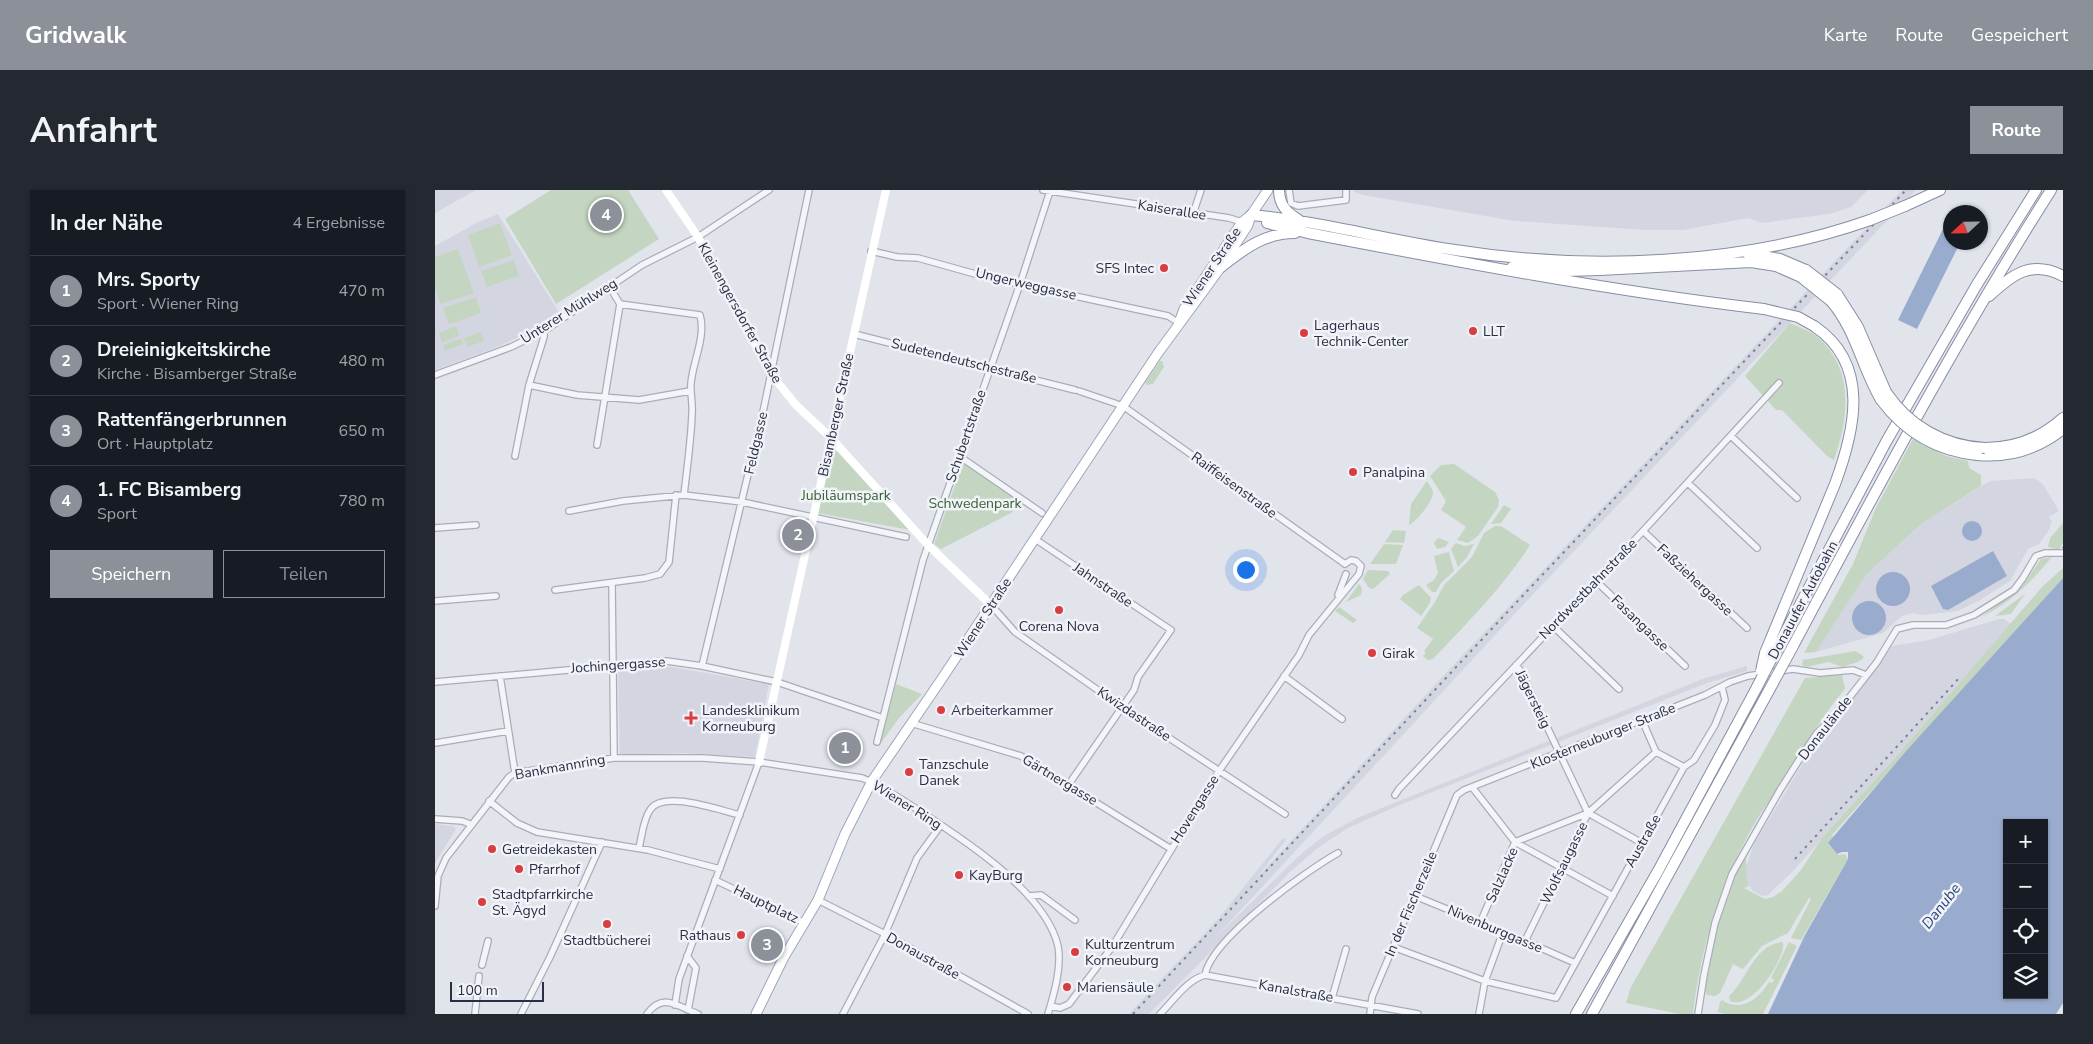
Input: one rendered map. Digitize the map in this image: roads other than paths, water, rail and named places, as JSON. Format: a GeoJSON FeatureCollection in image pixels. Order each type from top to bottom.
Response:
{"type":"FeatureCollection","features":[{"type":"Feature","properties":{"kind":"highway"},"geometry":{"type":"LineString","coordinates":[[1279,190],[1280,202],[1283,207],[1303,222]]}},
{"type":"Feature","properties":{"kind":"highway"},"geometry":{"type":"LineString","coordinates":[[1251,215],[1303,222],[1415,244],[1508,257],[1591,262],[1701,260],[1742,257],[1869,220],[1940,190]]}},
{"type":"Feature","properties":{"kind":"highway","name":"Donauufer Autobahn"},"geometry":{"type":"LineString","coordinates":[[1576,1014],[1658,871],[1886,442],[1976,286],[2036,190]]}},
{"type":"Feature","properties":{"kind":"highway","name":"Donauufer Autobahn"},"geometry":{"type":"LineString","coordinates":[[1592,1014],[1773,684],[1933,386],[1982,301],[2051,190]]}},
{"type":"Feature","properties":{"kind":"highway"},"geometry":{"type":"LineString","coordinates":[[1251,215],[1261,221],[1308,233],[1559,281],[1764,309],[1798,318],[1814,326],[1835,345],[1847,368],[1854,398],[1852,425],[1835,484],[1765,653],[1757,687]]}},
{"type":"Feature","properties":{"kind":"highway"},"geometry":{"type":"LineString","coordinates":[[1221,267],[1248,246],[1267,237],[1282,234],[1308,233]]}},
{"type":"Feature","properties":{"kind":"highway"},"geometry":{"type":"LineString","coordinates":[[1742,257],[1803,273],[1834,297],[1858,327],[1883,396],[1898,420],[1924,439],[1948,450],[1977,455],[1999,455],[2023,451],[2063,429]]}},
{"type":"Feature","properties":{"kind":"highway"},"geometry":{"type":"LineString","coordinates":[[1483,266],[1566,271],[1629,270],[1701,260]]}},
{"type":"Feature","properties":{"kind":"highway"},"geometry":{"type":"LineString","coordinates":[[1982,301],[2007,279],[2023,271],[2043,269],[2063,276]]}},
{"type":"Feature","properties":{"kind":"highway"},"geometry":{"type":"LineString","coordinates":[[1883,396],[1929,433],[1956,443],[1985,448],[2008,446],[2029,440],[2049,430],[2063,418]]}},
{"type":"Feature","properties":{"kind":"main road","name":"Wiener Straße"},"geometry":{"type":"LineString","coordinates":[[1179,322],[1189,313],[1221,267],[1268,190]]}},
{"type":"Feature","properties":{"kind":"main road","name":"Wiener Straße"},"geometry":{"type":"LineString","coordinates":[[805,923],[818,900],[845,834],[871,781],[991,605],[1179,322],[1184,309],[1239,221],[1251,215]]}},
{"type":"Feature","properties":{"kind":"main road","name":"Hauptplatz"},"geometry":{"type":"LineString","coordinates":[[756,1014],[784,957],[805,923]]}},
{"type":"Feature","properties":{"kind":"street","name":"Kleinengersdorfer Straße"},"geometry":{"type":"LineString","coordinates":[[666,190],[698,237],[771,374],[796,404],[831,438],[929,545],[991,605]]}},
{"type":"Feature","properties":{"kind":"street"},"geometry":{"type":"LineString","coordinates":[[698,237],[769,190]]}},
{"type":"Feature","properties":{"kind":"street","name":"Feldgasse"},"geometry":{"type":"LineString","coordinates":[[702,666],[763,412],[809,190]]}},
{"type":"Feature","properties":{"kind":"street","name":"Bisamberger Straße"},"geometry":{"type":"LineString","coordinates":[[720,869],[759,762],[886,190]]}},
{"type":"Feature","properties":{"kind":"street"},"geometry":{"type":"LineString","coordinates":[[1193,214],[1201,190]]}},
{"type":"Feature","properties":{"kind":"street"},"geometry":{"type":"LineString","coordinates":[[1289,190],[1291,202],[1298,206],[1308,206],[1346,200],[1346,190]]}},
{"type":"Feature","properties":{"kind":"street","name":"Kaiserallee"},"geometry":{"type":"LineString","coordinates":[[1046,191],[1085,193],[1239,221]]}},
{"type":"Feature","properties":{"kind":"street","name":"Schubertstraße"},"geometry":{"type":"LineString","coordinates":[[877,742],[929,545],[1020,284],[1046,191]]}},
{"type":"Feature","properties":{"kind":"street","name":"Unterer Mühlweg"},"geometry":{"type":"LineString","coordinates":[[435,375],[503,350],[543,331],[642,265],[698,237]]}},
{"type":"Feature","properties":{"kind":"street","name":"Ungerweggasse"},"geometry":{"type":"LineString","coordinates":[[871,251],[897,257],[918,258],[1020,284],[1167,316],[1179,322]]}},
{"type":"Feature","properties":{"kind":"street"},"geometry":{"type":"LineString","coordinates":[[597,444],[620,304],[609,286]]}},
{"type":"Feature","properties":{"kind":"street"},"geometry":{"type":"LineString","coordinates":[[620,304],[700,315],[698,355],[693,368],[692,414],[684,495]]}},
{"type":"Feature","properties":{"kind":"street"},"geometry":{"type":"LineString","coordinates":[[515,456],[529,385],[544,336],[543,331]]}},
{"type":"Feature","properties":{"kind":"street","name":"Sudetendeutschestraße"},"geometry":{"type":"LineString","coordinates":[[853,334],[1077,390],[1123,406]]}},
{"type":"Feature","properties":{"kind":"street","name":"Nordwestbahnstraße"},"geometry":{"type":"LineString","coordinates":[[1395,795],[1515,665],[1688,483],[1779,383]]}},
{"type":"Feature","properties":{"kind":"street"},"geometry":{"type":"LineString","coordinates":[[529,385],[605,398],[639,400],[691,391]]}},
{"type":"Feature","properties":{"kind":"street","name":"Raiffeisenstraße"},"geometry":{"type":"LineString","coordinates":[[1123,406],[1345,564]]}},
{"type":"Feature","properties":{"kind":"street"},"geometry":{"type":"LineString","coordinates":[[1731,436],[1797,498]]}},
{"type":"Feature","properties":{"kind":"street"},"geometry":{"type":"LineString","coordinates":[[959,456],[1042,513]]}},
{"type":"Feature","properties":{"kind":"street"},"geometry":{"type":"LineString","coordinates":[[1688,483],[1757,548]]}},
{"type":"Feature","properties":{"kind":"street"},"geometry":{"type":"LineString","coordinates":[[555,590],[612,583],[660,574],[669,562],[676,495]]}},
{"type":"Feature","properties":{"kind":"street"},"geometry":{"type":"LineString","coordinates":[[569,511],[623,501],[684,495],[742,502],[906,537]]}},
{"type":"Feature","properties":{"kind":"street"},"geometry":{"type":"LineString","coordinates":[[435,528],[476,525]]}},
{"type":"Feature","properties":{"kind":"street","name":"Faßziehergasse"},"geometry":{"type":"LineString","coordinates":[[1643,531],[1747,628]]}},
{"type":"Feature","properties":{"kind":"street","name":"Jahnstraße"},"geometry":{"type":"LineString","coordinates":[[1035,539],[1171,630],[1138,677],[1134,690],[1122,707]]}},
{"type":"Feature","properties":{"kind":"street","name":"Donaulände"},"geometry":{"type":"LineString","coordinates":[[1699,1014],[1704,974],[1715,923],[1732,874],[1780,790],[1817,733],[1838,712],[1877,662],[1897,629],[1913,624],[1945,625],[1974,615],[2013,590],[2023,578],[2036,556],[2045,553],[2063,553]]}},
{"type":"Feature","properties":{"kind":"street","name":"Hovengasse"},"geometry":{"type":"LineString","coordinates":[[1051,1006],[1060,1008],[1069,1004],[1105,957],[1219,771],[1299,655],[1309,635],[1335,600],[1361,572],[1359,563],[1352,560],[1345,564]]}},
{"type":"Feature","properties":{"kind":"street"},"geometry":{"type":"LineString","coordinates":[[1345,564],[1344,570],[1346,574],[1350,577],[1356,576]]}},
{"type":"Feature","properties":{"kind":"street","name":"Hovengasse"},"geometry":{"type":"LineString","coordinates":[[1335,600],[1346,574]]}},
{"type":"Feature","properties":{"kind":"street","name":"Fasangasse"},"geometry":{"type":"LineString","coordinates":[[1596,580],[1685,666]]}},
{"type":"Feature","properties":{"kind":"street"},"geometry":{"type":"LineString","coordinates":[[612,583],[614,758]]}},
{"type":"Feature","properties":{"kind":"street"},"geometry":{"type":"LineString","coordinates":[[435,601],[496,596]]}},
{"type":"Feature","properties":{"kind":"street","name":"Kwizdastraße"},"geometry":{"type":"LineString","coordinates":[[991,605],[1015,632],[1122,707],[1285,814]]}},
{"type":"Feature","properties":{"kind":"street"},"geometry":{"type":"LineString","coordinates":[[1553,626],[1619,689]]}},
{"type":"Feature","properties":{"kind":"street","name":"Jochingergasse"},"geometry":{"type":"LineString","coordinates":[[435,682],[667,661],[702,666],[777,682],[883,718]]}},
{"type":"Feature","properties":{"kind":"street","name":"Jägersteig"},"geometry":{"type":"LineString","coordinates":[[1515,665],[1520,670],[1588,813]]}},
{"type":"Feature","properties":{"kind":"street","name":"Klosterneuburger Straße"},"geometry":{"type":"LineString","coordinates":[[1457,795],[1472,787],[1559,754],[1748,676],[1793,669],[1820,673],[1853,670],[1867,675]]}},
{"type":"Feature","properties":{"kind":"street"},"geometry":{"type":"LineString","coordinates":[[499,676],[515,773]]}},
{"type":"Feature","properties":{"kind":"street"},"geometry":{"type":"LineString","coordinates":[[1284,676],[1342,719]]}},
{"type":"Feature","properties":{"kind":"street","name":"Austraße"},"geometry":{"type":"LineString","coordinates":[[1485,982],[1556,998],[1684,767],[1694,760],[1715,725],[1725,700],[1722,687]]}},
{"type":"Feature","properties":{"kind":"street"},"geometry":{"type":"LineString","coordinates":[[1069,784],[1122,707]]}},
{"type":"Feature","properties":{"kind":"street"},"geometry":{"type":"LineString","coordinates":[[1643,720],[1656,752],[1684,767]]}},
{"type":"Feature","properties":{"kind":"street","name":"Gärtnergasse"},"geometry":{"type":"LineString","coordinates":[[911,723],[1015,754],[1069,784],[1171,849]]}},
{"type":"Feature","properties":{"kind":"street"},"geometry":{"type":"LineString","coordinates":[[435,743],[508,731]]}},
{"type":"Feature","properties":{"kind":"street","name":"Wolfsaugasse"},"geometry":{"type":"LineString","coordinates":[[1525,941],[1588,813],[1656,752]]}},
{"type":"Feature","properties":{"kind":"street","name":"Wiener Ring"},"geometry":{"type":"LineString","coordinates":[[614,758],[703,758],[759,762],[871,781],[941,825],[1007,874],[1029,896],[1049,925],[1057,944],[1058,964],[1048,1014]]}},
{"type":"Feature","properties":{"kind":"street","name":"Bankmannring"},"geometry":{"type":"LineString","coordinates":[[435,906],[440,868],[470,824],[509,777],[515,773],[614,758]]}},
{"type":"Feature","properties":{"kind":"street"},"geometry":{"type":"LineString","coordinates":[[1472,787],[1515,842],[1613,896]]}},
{"type":"Feature","properties":{"kind":"street","name":"In der Fischerzeile"},"geometry":{"type":"LineString","coordinates":[[1369,1014],[1370,1005],[1393,947],[1457,795]]}},
{"type":"Feature","properties":{"kind":"street"},"geometry":{"type":"LineString","coordinates":[[639,848],[649,810],[660,802],[679,801],[740,815]]}},
{"type":"Feature","properties":{"kind":"street"},"geometry":{"type":"LineString","coordinates":[[489,802],[517,823],[537,832],[639,848],[720,869]]}},
{"type":"Feature","properties":{"kind":"street"},"geometry":{"type":"LineString","coordinates":[[1588,813],[1642,843]]}},
{"type":"Feature","properties":{"kind":"street","name":"Salzlacke"},"geometry":{"type":"LineString","coordinates":[[1480,923],[1515,842],[1588,813]]}},
{"type":"Feature","properties":{"kind":"street"},"geometry":{"type":"LineString","coordinates":[[435,819],[462,821],[470,824]]}},
{"type":"Feature","properties":{"kind":"street"},"geometry":{"type":"LineString","coordinates":[[843,1014],[885,934],[917,858],[941,825]]}},
{"type":"Feature","properties":{"kind":"street"},"geometry":{"type":"LineString","coordinates":[[521,1014],[550,957],[603,842]]}},
{"type":"Feature","properties":{"kind":"street"},"geometry":{"type":"LineString","coordinates":[[1161,1014],[1191,982],[1197,977],[1205,975],[1206,967],[1211,958],[1251,918],[1305,874],[1339,853]]}},
{"type":"Feature","properties":{"kind":"street","name":"Hauptplatz"},"geometry":{"type":"LineString","coordinates":[[673,1004],[687,956],[720,869]]}},
{"type":"Feature","properties":{"kind":"street","name":"Hauptplatz"},"geometry":{"type":"LineString","coordinates":[[715,880],[805,923]]}},
{"type":"Feature","properties":{"kind":"street"},"geometry":{"type":"LineString","coordinates":[[1029,896],[1041,895],[1075,920]]}},
{"type":"Feature","properties":{"kind":"street","name":"Nivenburggasse"},"geometry":{"type":"LineString","coordinates":[[1415,896],[1525,941],[1575,964]]}},
{"type":"Feature","properties":{"kind":"street","name":"Donaustraße"},"geometry":{"type":"LineString","coordinates":[[818,900],[885,934],[1028,1014]]}},
{"type":"Feature","properties":{"kind":"street"},"geometry":{"type":"LineString","coordinates":[[1479,1014],[1485,982],[1503,932]]}},
{"type":"Feature","properties":{"kind":"street"},"geometry":{"type":"LineString","coordinates":[[482,966],[488,941]]}},
{"type":"Feature","properties":{"kind":"street"},"geometry":{"type":"LineString","coordinates":[[1393,947],[1485,982]]}},
{"type":"Feature","properties":{"kind":"street"},"geometry":{"type":"LineString","coordinates":[[1332,998],[1346,949]]}},
{"type":"Feature","properties":{"kind":"street"},"geometry":{"type":"LineString","coordinates":[[687,956],[696,968],[688,1010]]}},
{"type":"Feature","properties":{"kind":"street","name":"Kanalstraße"},"geometry":{"type":"LineString","coordinates":[[1205,975],[1418,1014]]}},
{"type":"Feature","properties":{"kind":"street"},"geometry":{"type":"LineString","coordinates":[[475,1014],[479,976]]}},
{"type":"Feature","properties":{"kind":"street"},"geometry":{"type":"LineString","coordinates":[[647,1014],[656,1004],[662,1002],[673,1004],[698,1014]]}},
{"type":"Feature","properties":{"kind":"water"},"geometry":{"type":"Polygon","coordinates":[[[1943,229],[1943,250],[1956,250],[1917,329],[1898,320],[1943,229]]]}},
{"type":"Feature","properties":{"kind":"water"},"geometry":{"type":"Polygon","coordinates":[[[1968,521],[1976,521],[1982,527],[1982,535],[1976,541],[1968,541],[1962,535],[1962,527],[1968,521]]]}},
{"type":"Feature","properties":{"kind":"water"},"geometry":{"type":"Polygon","coordinates":[[[1993,551],[2007,576],[1948,610],[1943,609],[1931,586],[1993,551]]]}},
{"type":"Feature","properties":{"kind":"water"},"geometry":{"type":"Polygon","coordinates":[[[1893,572],[1905,577],[1910,589],[1905,601],[1893,606],[1881,601],[1876,589],[1881,577],[1893,572]]]}},
{"type":"Feature","properties":{"kind":"water","name":"Danube"},"geometry":{"type":"Polygon","coordinates":[[[2063,578],[2063,1003],[2056,1014],[1768,1014],[1805,935],[1848,859],[1848,852],[1837,854],[1828,843],[1908,749],[2063,578]]]}},
{"type":"Feature","properties":{"kind":"water"},"geometry":{"type":"Polygon","coordinates":[[[1869,601],[1881,606],[1886,618],[1881,630],[1869,635],[1857,630],[1852,618],[1857,606],[1869,601]]]}},
{"type":"Feature","properties":{"kind":"railway"},"geometry":{"type":"LineString","coordinates":[[1133,1014],[1514,605],[1906,190]]}},
{"type":"Feature","properties":{"kind":"railway"},"geometry":{"type":"LineString","coordinates":[[1795,859],[1960,677]]}},
{"type":"Feature","properties":{"kind":"place","name":"1. FC Bisamberg"},"geometry":{"type":"Point","coordinates":[606,215]}},
{"type":"Feature","properties":{"kind":"place","name":"SFS Intec"},"geometry":{"type":"Point","coordinates":[1164,268]}},
{"type":"Feature","properties":{"kind":"place","name":"LLT"},"geometry":{"type":"Point","coordinates":[1473,331]}},
{"type":"Feature","properties":{"kind":"place","name":"Lagerhaus Technik-Center"},"geometry":{"type":"Point","coordinates":[1304,333]}},
{"type":"Feature","properties":{"kind":"place","name":"Panalpina"},"geometry":{"type":"Point","coordinates":[1353,472]}},
{"type":"Feature","properties":{"kind":"place","name":"Dreieinigkeitskirche"},"geometry":{"type":"Point","coordinates":[798,535]}},
{"type":"Feature","properties":{"kind":"place","name":"Corena Nova"},"geometry":{"type":"Point","coordinates":[1059,610]}},
{"type":"Feature","properties":{"kind":"place","name":"Girak"},"geometry":{"type":"Point","coordinates":[1372,653]}},
{"type":"Feature","properties":{"kind":"place","name":"Arbeiterkammer"},"geometry":{"type":"Point","coordinates":[941,710]}},
{"type":"Feature","properties":{"kind":"place","name":"Landesklinikum Korneuburg"},"geometry":{"type":"Point","coordinates":[691,718]}},
{"type":"Feature","properties":{"kind":"place","name":"Mrs. Sporty"},"geometry":{"type":"Point","coordinates":[845,748]}},
{"type":"Feature","properties":{"kind":"place","name":"Tanzschule Danek"},"geometry":{"type":"Point","coordinates":[909,772]}},
{"type":"Feature","properties":{"kind":"place","name":"Getreidekasten"},"geometry":{"type":"Point","coordinates":[492,849]}},
{"type":"Feature","properties":{"kind":"place","name":"Pfarrhof"},"geometry":{"type":"Point","coordinates":[519,869]}},
{"type":"Feature","properties":{"kind":"place","name":"KayBurg"},"geometry":{"type":"Point","coordinates":[959,875]}},
{"type":"Feature","properties":{"kind":"place","name":"Stadtpfarrkirche St. Ägyd"},"geometry":{"type":"Point","coordinates":[482,902]}},
{"type":"Feature","properties":{"kind":"place","name":"Stadtbücherei"},"geometry":{"type":"Point","coordinates":[607,924]}},
{"type":"Feature","properties":{"kind":"place","name":"Rathaus"},"geometry":{"type":"Point","coordinates":[741,935]}},
{"type":"Feature","properties":{"kind":"place","name":"Rattenfängerbrunnen"},"geometry":{"type":"Point","coordinates":[767,945]}},
{"type":"Feature","properties":{"kind":"place","name":"Kulturzentrum Korneuburg"},"geometry":{"type":"Point","coordinates":[1075,952]}},
{"type":"Feature","properties":{"kind":"place","name":"Mariensäule"},"geometry":{"type":"Point","coordinates":[1067,987]}},
{"type":"Feature","properties":{"kind":"park label","name":"Jubiläumspark"},"geometry":{"type":"Point","coordinates":[846,495]}},
{"type":"Feature","properties":{"kind":"park label","name":"Schwedenpark"},"geometry":{"type":"Point","coordinates":[975,503]}}]}
